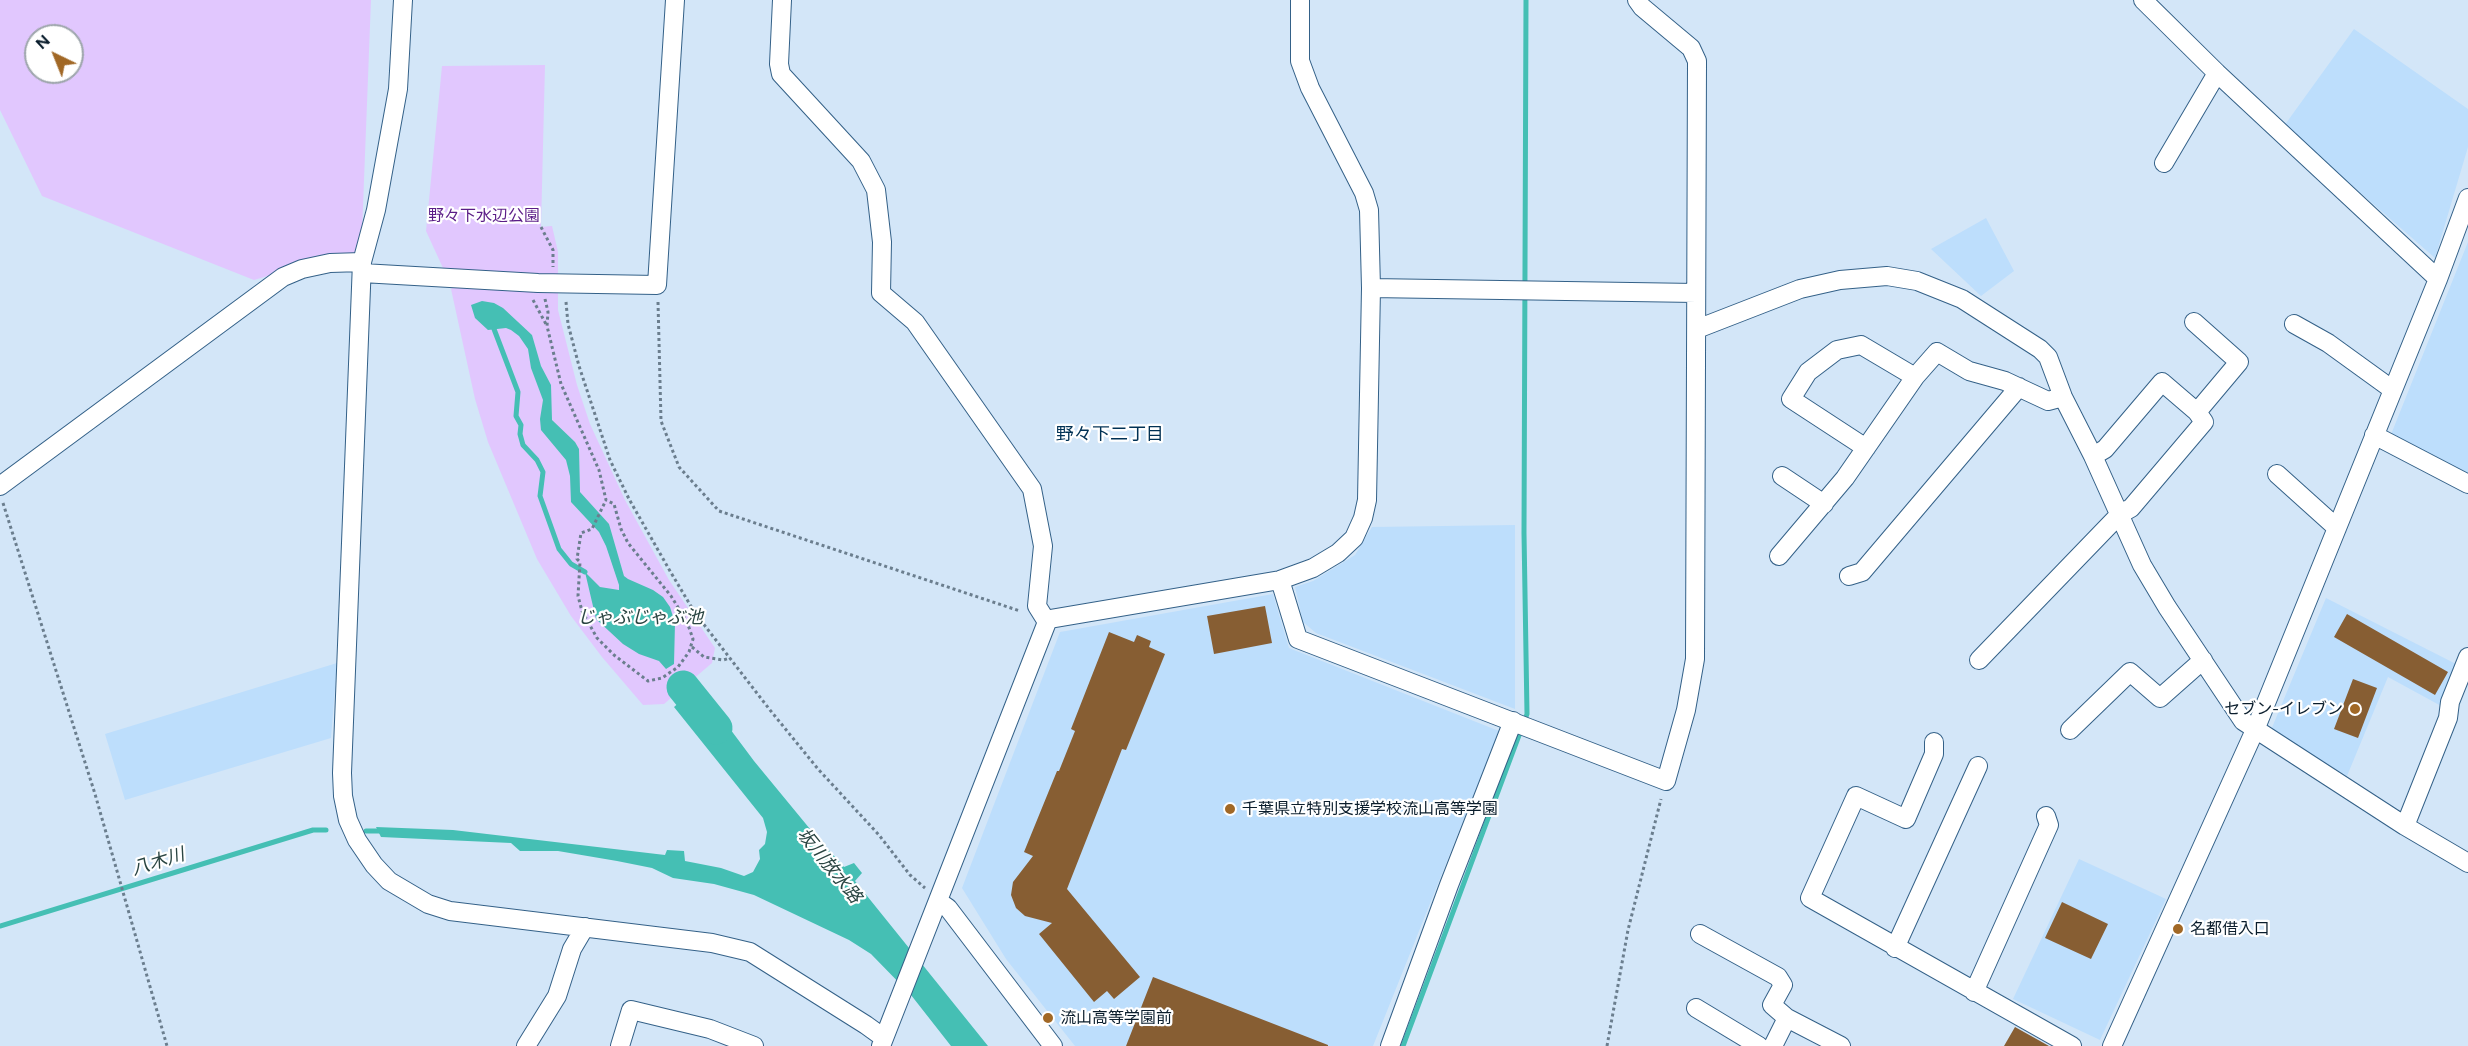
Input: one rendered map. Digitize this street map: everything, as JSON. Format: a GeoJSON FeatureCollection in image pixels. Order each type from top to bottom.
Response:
{"type":"FeatureCollection","features":[{"type":"Feature","properties":{"kind":"street"},"geometry":{"type":"LineString","coordinates":[[403,0],[398,89],[376,210],[362,268],[342,773],[343,796],[348,820],[357,840],[374,865],[389,881],[428,904],[450,910],[712,943],[750,952],[885,1035],[936,908],[1043,618],[1037,606],[1043,546],[1032,489],[915,322],[881,293],[882,242],[876,190],[861,161],[782,74],[779,64],[782,0]]}},
{"type":"Feature","properties":{"kind":"street"},"geometry":{"type":"LineString","coordinates":[[1,494],[283,276],[302,269],[330,263],[362,268],[538,283],[657,285],[675,0]]}},
{"type":"Feature","properties":{"kind":"street"},"geometry":{"type":"LineString","coordinates":[[1043,618],[1050,619],[1280,580],[1313,568],[1338,553],[1354,538],[1363,518],[1367,500],[1371,288],[1369,210],[1364,194],[1310,88],[1300,61],[1300,0]]}},
{"type":"Feature","properties":{"kind":"street"},"geometry":{"type":"LineString","coordinates":[[1280,580],[1298,639],[1513,720],[1666,781],[1686,710],[1695,659],[1697,61],[1691,48],[1642,8],[1637,0]]}},
{"type":"Feature","properties":{"kind":"street"},"geometry":{"type":"LineString","coordinates":[[2143,0],[2217,73],[2438,279]]}},
{"type":"Feature","properties":{"kind":"street"},"geometry":{"type":"LineString","coordinates":[[2164,163],[2217,73]]}},
{"type":"Feature","properties":{"kind":"street"},"geometry":{"type":"LineString","coordinates":[[2112,1046],[2255,730],[2438,279],[2468,198]]}},
{"type":"Feature","properties":{"kind":"street"},"geometry":{"type":"LineString","coordinates":[[1697,329],[1777,296],[1817,284],[1864,277],[1907,278],[1931,285],[1962,299],[2040,349],[2048,357],[2063,397],[2093,456],[2142,565],[2167,607],[2243,720],[2405,826],[2468,863]]}},
{"type":"Feature","properties":{"kind":"street"},"geometry":{"type":"LineString","coordinates":[[1371,288],[1696,293]]}},
{"type":"Feature","properties":{"kind":"street"},"geometry":{"type":"LineString","coordinates":[[2194,322],[2239,362],[2197,411]]}},
{"type":"Feature","properties":{"kind":"street"},"geometry":{"type":"LineString","coordinates":[[2294,324],[2328,343],[2393,390]]}},
{"type":"Feature","properties":{"kind":"street"},"geometry":{"type":"LineString","coordinates":[[1866,448],[1791,399],[1808,372],[1837,350],[1861,345],[1915,377]]}},
{"type":"Feature","properties":{"kind":"street"},"geometry":{"type":"LineString","coordinates":[[1779,556],[1824,504],[1915,377],[1937,352],[1969,371],[2019,387],[2048,401],[2063,397]]}},
{"type":"Feature","properties":{"kind":"street"},"geometry":{"type":"LineString","coordinates":[[1979,660],[2120,514],[2132,508],[2204,423],[2197,411],[2162,382],[2105,449],[2093,456]]}},
{"type":"Feature","properties":{"kind":"street"},"geometry":{"type":"LineString","coordinates":[[1849,576],[1862,572],[2019,387]]}},
{"type":"Feature","properties":{"kind":"street"},"geometry":{"type":"LineString","coordinates":[[2374,435],[2468,484]]}},
{"type":"Feature","properties":{"kind":"street"},"geometry":{"type":"LineString","coordinates":[[2277,474],[2337,528]]}},
{"type":"Feature","properties":{"kind":"street"},"geometry":{"type":"LineString","coordinates":[[1782,476],[1824,504]]}},
{"type":"Feature","properties":{"kind":"street"},"geometry":{"type":"LineString","coordinates":[[2405,826],[2448,718],[2450,702],[2468,657]]}},
{"type":"Feature","properties":{"kind":"street"},"geometry":{"type":"LineString","coordinates":[[2070,730],[2130,672],[2160,698],[2203,660]]}},
{"type":"Feature","properties":{"kind":"street"},"geometry":{"type":"LineString","coordinates":[[1390,1046],[1513,720]]}},
{"type":"Feature","properties":{"kind":"street"},"geometry":{"type":"LineString","coordinates":[[1934,742],[1934,754],[1906,819],[1857,795],[1810,898],[2072,1046]]}},
{"type":"Feature","properties":{"kind":"street"},"geometry":{"type":"LineString","coordinates":[[1895,948],[1978,766]]}},
{"type":"Feature","properties":{"kind":"street"},"geometry":{"type":"LineString","coordinates":[[1974,992],[2049,825],[2046,816]]}},
{"type":"Feature","properties":{"kind":"street"},"geometry":{"type":"LineString","coordinates":[[936,908],[948,908],[1053,1046]]}},
{"type":"Feature","properties":{"kind":"street"},"geometry":{"type":"LineString","coordinates":[[526,1046],[557,996],[572,949],[585,927]]}},
{"type":"Feature","properties":{"kind":"street"},"geometry":{"type":"LineString","coordinates":[[1701,934],[1778,977],[1783,985],[1772,1005],[1787,1017],[1841,1046]]}},
{"type":"Feature","properties":{"kind":"street"},"geometry":{"type":"LineString","coordinates":[[1696,1008],[1759,1046]]}},
{"type":"Feature","properties":{"kind":"street"},"geometry":{"type":"LineString","coordinates":[[620,1046],[631,1010],[710,1029],[754,1046]]}},
{"type":"Feature","properties":{"kind":"street"},"geometry":{"type":"LineString","coordinates":[[1773,1046],[1787,1017]]}},
{"type":"Feature","properties":{"kind":"path"},"geometry":{"type":"LineString","coordinates":[[538,283],[553,276],[553,250],[541,227]]}},
{"type":"Feature","properties":{"kind":"path"},"geometry":{"type":"LineString","coordinates":[[564,282],[568,324],[593,415],[610,460],[629,499],[670,572],[695,613],[730,658],[818,769],[879,835],[936,908]]}},
{"type":"Feature","properties":{"kind":"path"},"geometry":{"type":"LineString","coordinates":[[657,285],[661,421],[679,467],[719,511],[1043,618]]}},
{"type":"Feature","properties":{"kind":"path"},"geometry":{"type":"LineString","coordinates":[[547,326],[530,294],[544,296],[548,312],[547,326],[561,384],[599,470],[606,500],[592,529],[581,533],[577,560],[580,562],[578,596],[587,623],[614,655],[648,681],[662,678],[678,667],[692,647],[693,639],[680,609],[628,543],[621,529],[614,504],[606,500]]}},
{"type":"Feature","properties":{"kind":"path"},"geometry":{"type":"LineString","coordinates":[[1,494],[94,794],[167,1046]]}},
{"type":"Feature","properties":{"kind":"path"},"geometry":{"type":"LineString","coordinates":[[692,647],[704,657],[723,660],[730,658]]}},
{"type":"Feature","properties":{"kind":"path"},"geometry":{"type":"LineString","coordinates":[[1607,1046],[1628,930],[1666,781]]}},
{"type":"Feature","properties":{"kind":"shaded area"},"geometry":{"type":"Polygon","coordinates":[[[2354,29],[2468,109],[2468,147],[2435,258],[2284,126],[2354,29]]]}},
{"type":"Feature","properties":{"kind":"shaded area"},"geometry":{"type":"Polygon","coordinates":[[[1986,218],[2014,271],[1981,296],[1931,249],[1986,218]]]}},
{"type":"Feature","properties":{"kind":"shaded area"},"geometry":{"type":"Polygon","coordinates":[[[2468,242],[2468,478],[2390,437],[2468,242]]]}},
{"type":"Feature","properties":{"kind":"shaded area"},"geometry":{"type":"Polygon","coordinates":[[[1515,525],[1515,709],[1316,633],[1303,622],[1295,587],[1313,581],[1355,555],[1372,527],[1515,525]]]}},
{"type":"Feature","properties":{"kind":"shaded area","name":"千葉県立特別支援学校流山高等学園"},"geometry":{"type":"Polygon","coordinates":[[[1273,594],[1289,648],[1499,731],[1373,1046],[1075,1046],[1006,959],[962,888],[1060,632],[1273,594]]]}},
{"type":"Feature","properties":{"kind":"shaded area"},"geometry":{"type":"Polygon","coordinates":[[[2326,598],[2460,666],[2443,707],[2388,677],[2347,776],[2271,730],[2326,598]]]}},
{"type":"Feature","properties":{"kind":"shaded area"},"geometry":{"type":"Polygon","coordinates":[[[337,663],[331,738],[125,800],[105,734],[337,663]]]}},
{"type":"Feature","properties":{"kind":"shaded area"},"geometry":{"type":"Polygon","coordinates":[[[2079,859],[2166,899],[2100,1040],[2013,999],[2079,859]]]}},
{"type":"Feature","properties":{"kind":"green space"},"geometry":{"type":"Polygon","coordinates":[[[0,0],[371,0],[361,258],[321,260],[254,280],[42,196],[0,110],[0,0]]]}},
{"type":"Feature","properties":{"kind":"green space","name":"野々下水辺公園"},"geometry":{"type":"Polygon","coordinates":[[[545,65],[541,227],[552,226],[558,252],[558,310],[577,385],[590,424],[625,500],[669,580],[715,648],[712,663],[664,704],[643,705],[571,616],[537,559],[488,442],[475,399],[451,289],[455,285],[443,268],[426,231],[442,66],[545,65]]]}},
{"type":"Feature","properties":{"kind":"water","name":"じゃぶじゃぶ池"},"geometry":{"type":"Polygon","coordinates":[[[482,301],[494,303],[503,308],[532,335],[541,366],[551,385],[552,420],[575,442],[579,449],[580,492],[609,524],[624,576],[653,590],[663,597],[670,607],[675,623],[674,664],[666,669],[659,661],[639,654],[623,644],[596,619],[585,572],[600,587],[619,590],[606,546],[599,532],[571,502],[570,476],[566,460],[541,430],[543,400],[531,368],[528,349],[519,336],[511,330],[506,328],[488,330],[475,318],[471,305],[482,301]]]}},
{"type":"Feature","properties":{"kind":"water"},"geometry":{"type":"Polygon","coordinates":[[[698,686],[754,761],[810,829],[844,867],[854,863],[862,873],[855,881],[988,1046],[951,1046],[911,995],[871,954],[849,940],[754,895],[714,884],[673,878],[652,868],[617,861],[558,851],[520,851],[511,843],[381,837],[376,827],[453,830],[665,855],[667,850],[684,851],[685,861],[721,868],[744,876],[753,872],[760,859],[759,850],[765,844],[767,832],[763,818],[674,707],[698,686]]]}},
{"type":"Feature","properties":{"kind":"building"},"geometry":{"type":"Polygon","coordinates":[[[1265,606],[1272,643],[1214,654],[1207,616],[1265,606]]]}},
{"type":"Feature","properties":{"kind":"building"},"geometry":{"type":"Polygon","coordinates":[[[2347,614],[2448,672],[2435,695],[2334,637],[2347,614]]]}},
{"type":"Feature","properties":{"kind":"building"},"geometry":{"type":"Polygon","coordinates":[[[1109,632],[1134,642],[1137,635],[1151,641],[1149,647],[1165,654],[1126,750],[1122,749],[1067,889],[1140,977],[1114,999],[1107,991],[1094,1002],[1039,934],[1052,923],[1025,916],[1016,908],[1011,895],[1013,882],[1033,856],[1024,852],[1075,731],[1071,729],[1109,632]]]}},
{"type":"Feature","properties":{"kind":"building","name":"セブン-イレブン"},"geometry":{"type":"Polygon","coordinates":[[[2353,679],[2377,688],[2358,738],[2334,729],[2353,679]]]}},
{"type":"Feature","properties":{"kind":"building"},"geometry":{"type":"Polygon","coordinates":[[[2062,902],[2108,924],[2091,959],[2045,938],[2062,902]]]}},
{"type":"Feature","properties":{"kind":"building"},"geometry":{"type":"Polygon","coordinates":[[[1153,977],[1328,1045],[1328,1046],[1126,1046],[1153,977]]]}},
{"type":"Feature","properties":{"kind":"building"},"geometry":{"type":"Polygon","coordinates":[[[2015,1027],[2049,1046],[2004,1046],[2015,1027]]]}},
{"type":"Feature","properties":{"kind":"waterway"},"geometry":{"type":"LineString","coordinates":[[1403,1046],[1527,714],[1524,533],[1526,0]]}},
{"type":"Feature","properties":{"kind":"waterway"},"geometry":{"type":"LineString","coordinates":[[494,329],[518,392],[516,416],[521,425],[520,434],[523,445],[537,460],[543,472],[540,496],[559,549],[571,564],[585,572]]}},
{"type":"Feature","properties":{"kind":"waterway","name":"坂川放水路"},"geometry":{"type":"LineString","coordinates":[[683,687],[716,728]]}},
{"type":"Feature","properties":{"kind":"waterway","name":"八木川"},"geometry":{"type":"LineString","coordinates":[[0,926],[313,830],[326,830]]}},
{"type":"Feature","properties":{"kind":"waterway","name":"八木川"},"geometry":{"type":"LineString","coordinates":[[366,831],[386,831]]}},
{"type":"Feature","properties":{"kind":"place","name":"セブン-イレブン"},"geometry":{"type":"Point","coordinates":[2355,709]}},
{"type":"Feature","properties":{"kind":"place","name":"千葉県立特別支援学校流山高等学園"},"geometry":{"type":"Point","coordinates":[1230,809]}},
{"type":"Feature","properties":{"kind":"place","name":"名都借入口"},"geometry":{"type":"Point","coordinates":[2178,929]}},
{"type":"Feature","properties":{"kind":"place","name":"流山高等学園前"},"geometry":{"type":"Point","coordinates":[1048,1018]}},
{"type":"Feature","properties":{"kind":"district","name":"野々下二丁目"},"geometry":{"type":"Point","coordinates":[1110,435]}}]}
